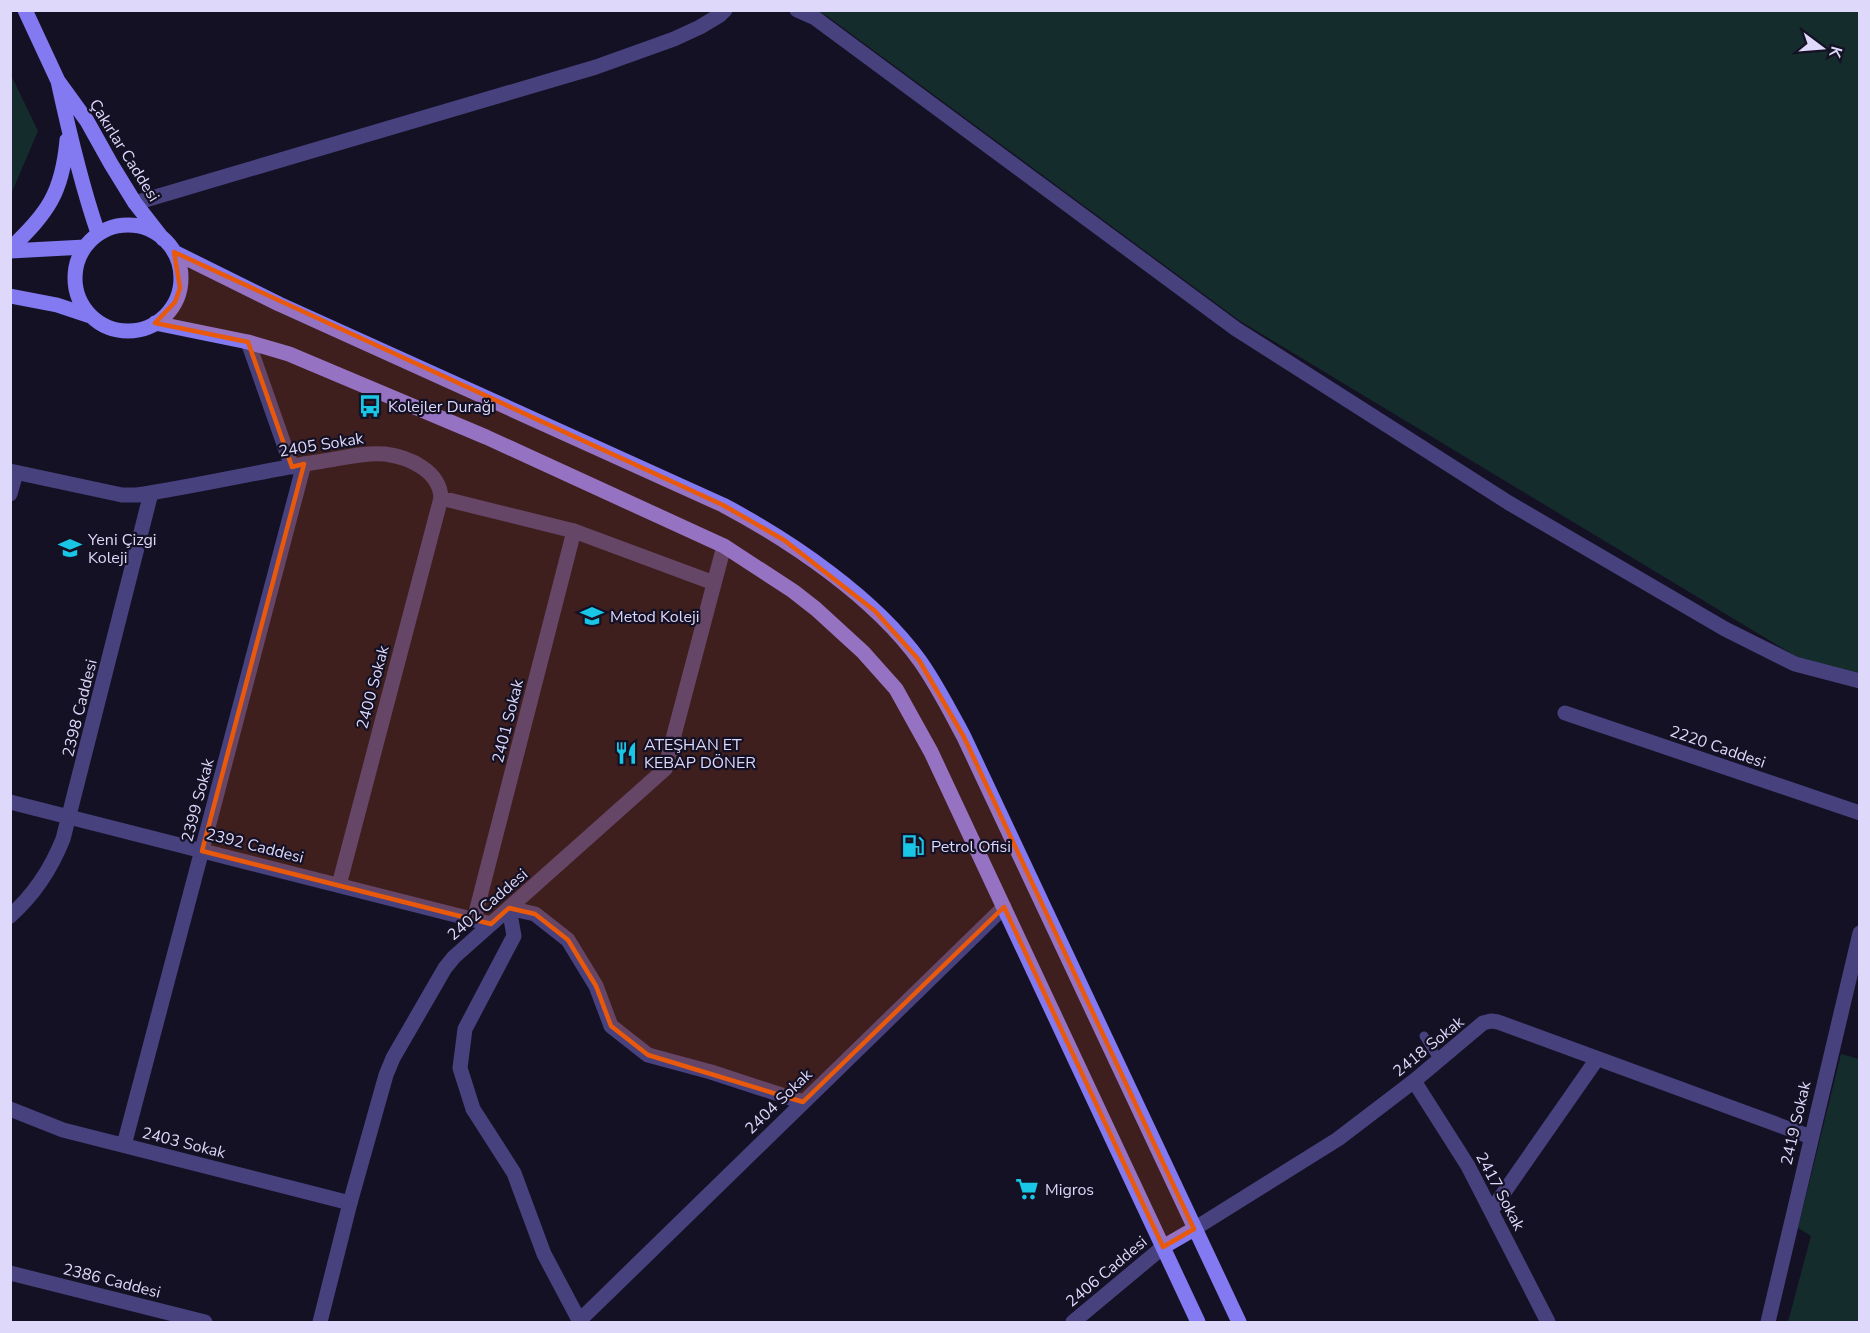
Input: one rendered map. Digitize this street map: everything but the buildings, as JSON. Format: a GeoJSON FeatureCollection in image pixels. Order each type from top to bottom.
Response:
{"type":"FeatureCollection","features":[{"type":"Feature","properties":{"kind":"main road","name":"Çakırlar Caddesi"},"geometry":{"type":"LineString","coordinates":[[25,10],[58,81],[87,121],[135,203],[163,239]]}},
{"type":"Feature","properties":{"kind":"main road","name":"Çakırlar Caddesi"},"geometry":{"type":"LineString","coordinates":[[58,81],[68,131],[98,233]]}},
{"type":"Feature","properties":{"kind":"main road"},"geometry":{"type":"LineString","coordinates":[[10,250],[34,226],[61,181],[68,131]]}},
{"type":"Feature","properties":{"kind":"main road"},"geometry":{"type":"LineString","coordinates":[[10,296],[57,305],[90,316],[105,326],[121,331],[139,330],[155,323],[167,314],[175,302],[180,288],[181,273],[170,244],[158,234],[144,227],[128,224],[113,226],[98,233],[85,247],[76,266],[76,288],[80,302],[90,316]]}},
{"type":"Feature","properties":{"kind":"main road"},"geometry":{"type":"LineString","coordinates":[[10,250],[85,247]]}},
{"type":"Feature","properties":{"kind":"main road"},"geometry":{"type":"LineString","coordinates":[[174,252],[279,304],[723,506],[763,527],[784,540],[875,611],[906,642],[934,680],[964,737],[1239,1323]]}},
{"type":"Feature","properties":{"kind":"main road"},"geometry":{"type":"LineString","coordinates":[[155,323],[248,342],[289,354],[486,437],[724,546],[816,609],[863,652],[896,689],[932,752],[1198,1323]]}},
{"type":"Feature","properties":{"kind":"main road"},"geometry":{"type":"LineString","coordinates":[[1162,1246],[1194,1229]]}},
{"type":"Feature","properties":{"kind":"street"},"geometry":{"type":"LineString","coordinates":[[135,203],[596,67],[674,39],[700,27],[725,10]]}},
{"type":"Feature","properties":{"kind":"street"},"geometry":{"type":"LineString","coordinates":[[797,10],[815,18],[1236,329],[1509,503],[1725,629],[1795,664],[1860,681]]}},
{"type":"Feature","properties":{"kind":"street"},"geometry":{"type":"LineString","coordinates":[[248,342],[298,465]]}},
{"type":"Feature","properties":{"kind":"street","name":"2405 Sokak"},"geometry":{"type":"LineString","coordinates":[[13,472],[122,495],[151,493],[298,465],[372,454],[398,457],[421,467],[433,475],[438,482],[441,498]]}},
{"type":"Feature","properties":{"kind":"street","name":"2399 Sokak"},"geometry":{"type":"LineString","coordinates":[[124,1145],[202,850],[298,465]]}},
{"type":"Feature","properties":{"kind":"street"},"geometry":{"type":"LineString","coordinates":[[10,494],[13,472]]}},
{"type":"Feature","properties":{"kind":"street","name":"2398 Caddesi"},"geometry":{"type":"LineString","coordinates":[[10,916],[23,905],[42,881],[55,859],[70,817],[151,493]]}},
{"type":"Feature","properties":{"kind":"street"},"geometry":{"type":"LineString","coordinates":[[441,498],[574,531],[714,583]]}},
{"type":"Feature","properties":{"kind":"street","name":"2400 Sokak"},"geometry":{"type":"LineString","coordinates":[[339,885],[441,498]]}},
{"type":"Feature","properties":{"kind":"street","name":"2401 Sokak"},"geometry":{"type":"LineString","coordinates":[[474,920],[574,531]]}},
{"type":"Feature","properties":{"kind":"street","name":"2402 Caddesi"},"geometry":{"type":"LineString","coordinates":[[320,1323],[350,1203],[393,1058],[445,968],[454,957],[665,769],[724,546]]}},
{"type":"Feature","properties":{"kind":"street","name":"2220 Caddesi"},"geometry":{"type":"LineString","coordinates":[[1565,713],[1860,813]]}},
{"type":"Feature","properties":{"kind":"street","name":"2392 Caddesi"},"geometry":{"type":"LineString","coordinates":[[10,802],[491,924]]}},
{"type":"Feature","properties":{"kind":"street","name":"2404 Sokak"},"geometry":{"type":"LineString","coordinates":[[579,1321],[1004,907]]}},
{"type":"Feature","properties":{"kind":"street"},"geometry":{"type":"LineString","coordinates":[[579,1321],[544,1254],[514,1173],[473,1109],[460,1068],[465,1029],[514,936],[509,908],[536,914],[568,940],[596,986],[611,1026],[648,1055],[711,1072],[803,1102]]}},
{"type":"Feature","properties":{"kind":"street","name":"2419 Sokak"},"geometry":{"type":"LineString","coordinates":[[1768,1323],[1810,1137],[1860,933]]}},
{"type":"Feature","properties":{"kind":"street","name":"2418 Sokak"},"geometry":{"type":"LineString","coordinates":[[1194,1229],[1338,1139],[1414,1081],[1484,1023],[1491,1021],[1810,1137]]}},
{"type":"Feature","properties":{"kind":"street"},"geometry":{"type":"LineString","coordinates":[[1491,1211],[1597,1059]]}},
{"type":"Feature","properties":{"kind":"street","name":"2417 Sokak"},"geometry":{"type":"LineString","coordinates":[[1414,1081],[1468,1166],[1548,1323]]}},
{"type":"Feature","properties":{"kind":"street","name":"2403 Sokak"},"geometry":{"type":"LineString","coordinates":[[12,1114],[63,1130],[350,1203]]}},
{"type":"Feature","properties":{"kind":"street","name":"2406 Caddesi"},"geometry":{"type":"LineString","coordinates":[[1073,1323],[1162,1246]]}},
{"type":"Feature","properties":{"kind":"street","name":"2386 Caddesi"},"geometry":{"type":"LineString","coordinates":[[10,1273],[205,1323]]}},
{"type":"Feature","properties":{"kind":"lane"},"geometry":{"type":"LineString","coordinates":[[1424,1036],[1439,1060]]}},
{"type":"Feature","properties":{"kind":"highlighted area"},"geometry":{"type":"Polygon","coordinates":[[[174,252],[723,505],[784,540],[875,611],[919,660],[964,737],[1194,1229],[1163,1247],[1004,907],[803,1102],[648,1055],[611,1026],[596,986],[568,940],[535,914],[509,908],[491,924],[202,851],[304,464],[292,467],[248,342],[155,323],[175,302],[180,288],[174,252]]]}},
{"type":"Feature","properties":{"kind":"green space"},"geometry":{"type":"Polygon","coordinates":[[[812,11],[1859,11],[1859,675],[1797,657],[1240,321],[827,16],[812,11]]]}},
{"type":"Feature","properties":{"kind":"green space"},"geometry":{"type":"Polygon","coordinates":[[[10,73],[38,131],[11,194],[10,194],[10,73]]]}},
{"type":"Feature","properties":{"kind":"green space"},"geometry":{"type":"Polygon","coordinates":[[[1841,1054],[1859,1059],[1859,1322],[1788,1322],[1811,1236],[1798,1228],[1841,1054]]]}},
{"type":"Feature","properties":{"kind":"place","name":"Kolejler Durağı"},"geometry":{"type":"Point","coordinates":[370,406]}},
{"type":"Feature","properties":{"kind":"place","name":"Yeni Çizgi Koleji"},"geometry":{"type":"Point","coordinates":[70,548]}},
{"type":"Feature","properties":{"kind":"place","name":"Metod Koleji"},"geometry":{"type":"Point","coordinates":[592,616]}},
{"type":"Feature","properties":{"kind":"place","name":"ATEŞHAN ET KEBAP DÖNER"},"geometry":{"type":"Point","coordinates":[626,753]}},
{"type":"Feature","properties":{"kind":"place","name":"Petrol Ofisi"},"geometry":{"type":"Point","coordinates":[913,846]}},
{"type":"Feature","properties":{"kind":"place","name":"Migros"},"geometry":{"type":"Point","coordinates":[1027,1189]}}]}
